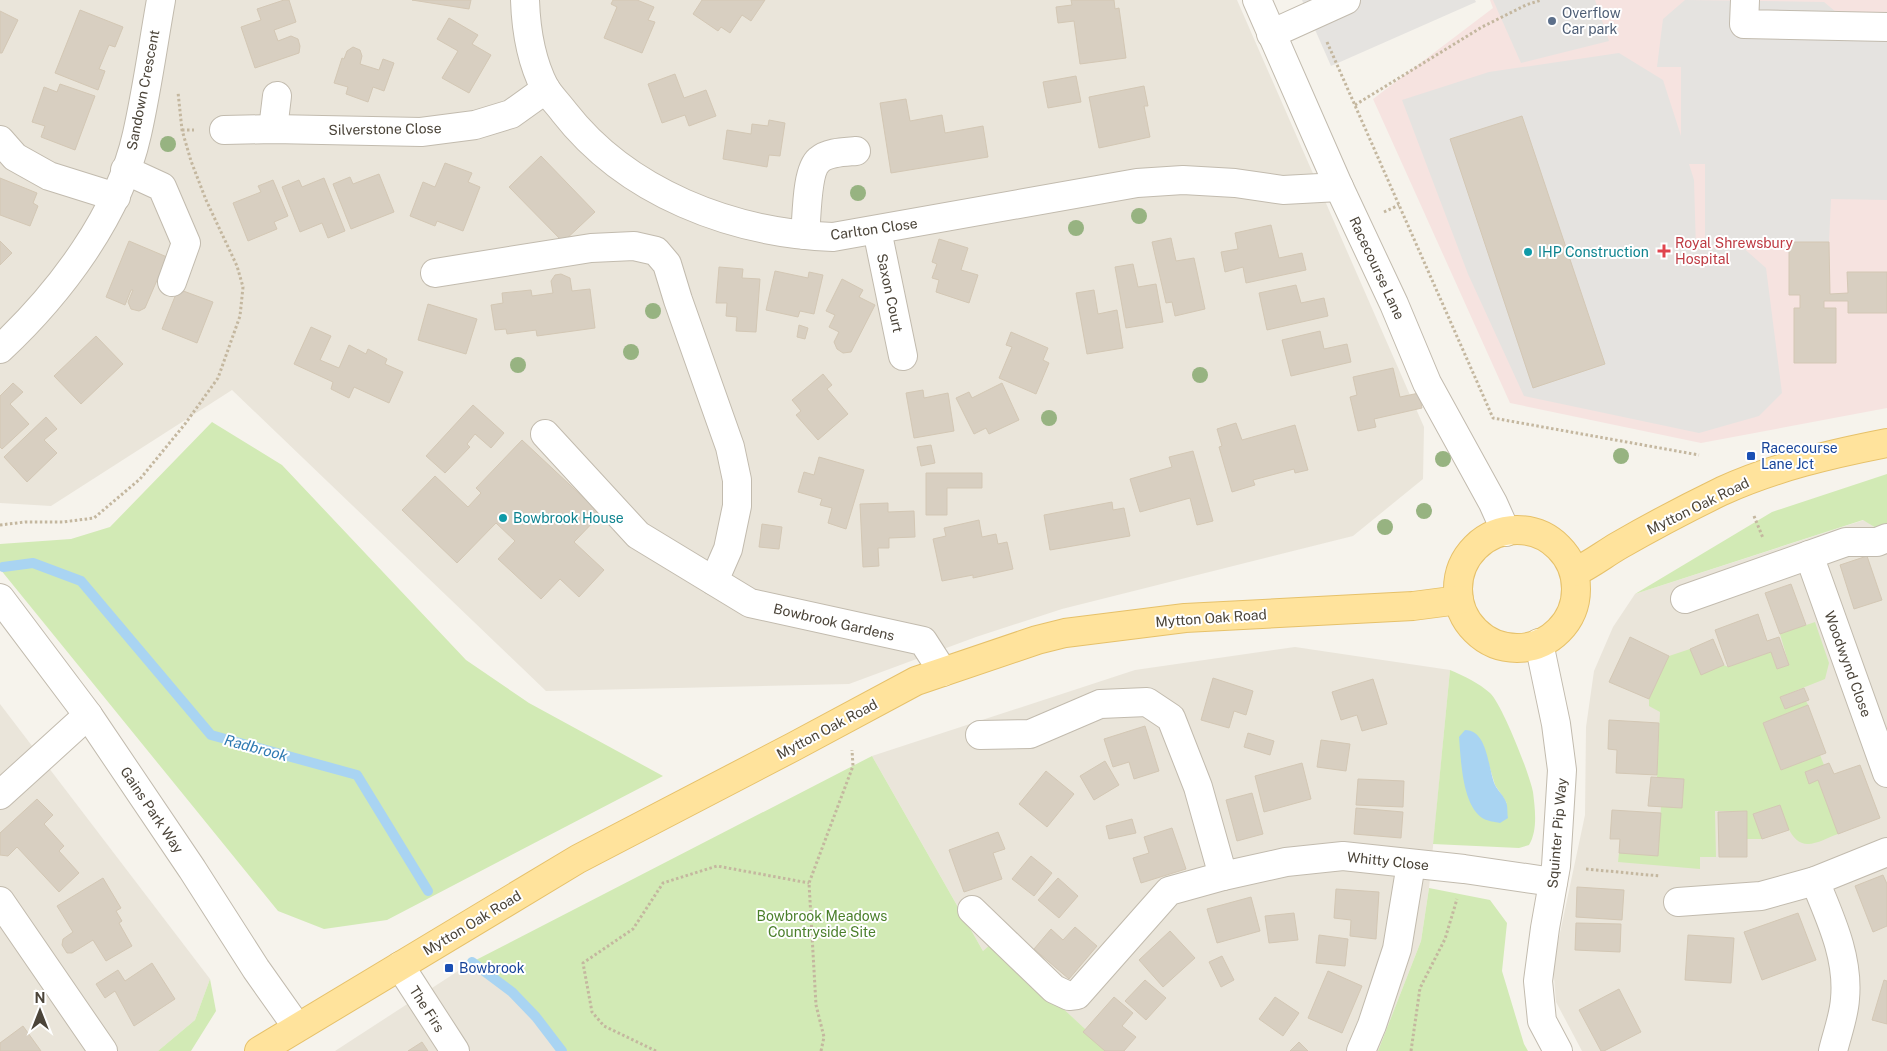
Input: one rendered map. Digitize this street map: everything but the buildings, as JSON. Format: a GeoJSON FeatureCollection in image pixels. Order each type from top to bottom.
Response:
{"type":"FeatureCollection","features":[{"type":"Feature","properties":{"kind":"main road","name":"Mytton Oak Road"},"geometry":{"type":"LineString","coordinates":[[1575,572],[1633,538],[1723,491],[1786,467],[1887,443]]}},
{"type":"Feature","properties":{"kind":"main road"},"geometry":{"type":"LineString","coordinates":[[1506,532],[1528,532],[1550,538],[1565,553],[1575,572],[1576,592],[1572,612],[1561,629],[1552,637],[1524,648],[1502,646],[1482,637],[1466,621],[1459,600],[1458,582],[1464,564],[1474,549],[1489,538],[1506,532]]}},
{"type":"Feature","properties":{"kind":"main road","name":"Mytton Oak Road"},"geometry":{"type":"LineString","coordinates":[[259,1051],[578,859],[916,681],[1037,640],[1066,633],[1185,618],[1413,606],[1459,600]]}},
{"type":"Feature","properties":{"kind":"street","name":"Sandown Crescent"},"geometry":{"type":"LineString","coordinates":[[0,348],[25,325],[54,291],[88,245],[116,198],[137,136],[161,0]]}},
{"type":"Feature","properties":{"kind":"street","name":"Carlton Close"},"geometry":{"type":"LineString","coordinates":[[525,0],[526,20],[533,58],[546,88],[574,125],[604,154],[635,178],[706,213],[745,224],[805,236],[833,236],[877,230],[1137,183],[1183,180],[1235,183],[1284,190],[1339,187]]}},
{"type":"Feature","properties":{"kind":"street","name":"Racecourse Lane"},"geometry":{"type":"LineString","coordinates":[[1256,0],[1339,187],[1394,304],[1427,383],[1493,503],[1506,532]]}},
{"type":"Feature","properties":{"kind":"street"},"geometry":{"type":"LineString","coordinates":[[1271,34],[1346,0]]}},
{"type":"Feature","properties":{"kind":"street"},"geometry":{"type":"LineString","coordinates":[[1744,0],[1744,24],[1887,26]]}},
{"type":"Feature","properties":{"kind":"street","name":"Silverstone Close"},"geometry":{"type":"LineString","coordinates":[[224,130],[421,132],[475,125],[511,114],[546,88]]}},
{"type":"Feature","properties":{"kind":"street"},"geometry":{"type":"LineString","coordinates":[[273,129],[276,96]]}},
{"type":"Feature","properties":{"kind":"street"},"geometry":{"type":"LineString","coordinates":[[0,140],[15,157],[49,176],[116,198]]}},
{"type":"Feature","properties":{"kind":"street"},"geometry":{"type":"LineString","coordinates":[[805,236],[810,177],[814,167],[819,160],[828,155],[856,151]]}},
{"type":"Feature","properties":{"kind":"street"},"geometry":{"type":"LineString","coordinates":[[125,170],[162,187],[186,243],[172,282]]}},
{"type":"Feature","properties":{"kind":"street","name":"Saxon Court"},"geometry":{"type":"LineString","coordinates":[[877,230],[904,356]]}},
{"type":"Feature","properties":{"kind":"street"},"geometry":{"type":"LineString","coordinates":[[435,273],[591,248],[634,246],[656,251],[667,264],[684,318],[730,447],[737,480],[736,506],[728,549],[714,581]]}},
{"type":"Feature","properties":{"kind":"street","name":"Bowbrook Gardens"},"geometry":{"type":"LineString","coordinates":[[545,434],[638,535],[750,603],[923,642],[943,672]]}},
{"type":"Feature","properties":{"kind":"street"},"geometry":{"type":"LineString","coordinates":[[1685,599],[1846,542],[1877,542],[1887,538]]}},
{"type":"Feature","properties":{"kind":"street","name":"Woodwynd Close"},"geometry":{"type":"LineString","coordinates":[[1809,555],[1887,773]]}},
{"type":"Feature","properties":{"kind":"street","name":"Gains Park Way"},"geometry":{"type":"LineString","coordinates":[[0,598],[88,715],[192,869],[256,969],[297,1027]]}},
{"type":"Feature","properties":{"kind":"street","name":"Squinter Pip Way"},"geometry":{"type":"LineString","coordinates":[[1539,643],[1556,724],[1562,770],[1555,874],[1544,928],[1538,981],[1542,1022],[1558,1051]]}},
{"type":"Feature","properties":{"kind":"street"},"geometry":{"type":"LineString","coordinates":[[980,735],[1030,734],[1100,704],[1147,702],[1171,718],[1198,787],[1222,876]]}},
{"type":"Feature","properties":{"kind":"street"},"geometry":{"type":"LineString","coordinates":[[0,795],[88,715]]}},
{"type":"Feature","properties":{"kind":"street"},"geometry":{"type":"LineString","coordinates":[[1678,902],[1760,896],[1815,880],[1887,852]]}},
{"type":"Feature","properties":{"kind":"street","name":"Whitty Close"},"geometry":{"type":"LineString","coordinates":[[972,910],[1054,989],[1069,996],[1077,995],[1168,891],[1222,876],[1286,862],[1343,856],[1464,869],[1555,874]]}},
{"type":"Feature","properties":{"kind":"street"},"geometry":{"type":"LineString","coordinates":[[1361,1051],[1372,1025],[1397,949],[1411,864]]}},
{"type":"Feature","properties":{"kind":"street"},"geometry":{"type":"LineString","coordinates":[[1815,880],[1844,964],[1846,999],[1833,1051]]}},
{"type":"Feature","properties":{"kind":"street"},"geometry":{"type":"LineString","coordinates":[[0,901],[103,1051]]}},
{"type":"Feature","properties":{"kind":"street","name":"The Firs"},"geometry":{"type":"LineString","coordinates":[[400,966],[455,1051]]}},
{"type":"Feature","properties":{"kind":"path"},"geometry":{"type":"LineString","coordinates":[[1355,105],[1482,27],[1526,4],[1541,0]]}},
{"type":"Feature","properties":{"kind":"path"},"geometry":{"type":"LineString","coordinates":[[1315,14],[1493,418],[1699,455]]}},
{"type":"Feature","properties":{"kind":"path"},"geometry":{"type":"LineString","coordinates":[[821,1051],[824,1037],[816,1005],[809,883],[853,766]]}},
{"type":"Feature","properties":{"kind":"path"},"geometry":{"type":"LineString","coordinates":[[656,1051],[604,1026],[592,1012],[583,964],[633,929],[663,883],[717,866],[809,883]]}},
{"type":"Feature","properties":{"kind":"path"},"geometry":{"type":"LineString","coordinates":[[1412,1051],[1420,988],[1445,939],[1464,869]]}},
{"type":"Feature","properties":{"kind":"path"},"geometry":{"type":"LineString","coordinates":[[1555,874],[1660,876]]}},
{"type":"Feature","properties":{"kind":"shaded area"},"geometry":{"type":"Polygon","coordinates":[[[0,0],[1237,0],[1424,427],[1423,479],[1353,536],[1062,609],[976,637],[849,684],[546,691],[232,390],[51,506],[0,503],[0,0]]]}},
{"type":"Feature","properties":{"kind":"shaded area"},"geometry":{"type":"Polygon","coordinates":[[[1302,0],[1475,0],[1476,2],[1331,66],[1302,0]]]}},
{"type":"Feature","properties":{"kind":"shaded area","name":"Royal Shrewsbury Hospital"},"geometry":{"type":"Polygon","coordinates":[[[1490,0],[1887,0],[1887,408],[1701,443],[1510,403],[1373,99],[1493,8],[1490,0]]]}},
{"type":"Feature","properties":{"kind":"shaded area","name":"Overflow Car park"},"geometry":{"type":"Polygon","coordinates":[[[1493,0],[1595,0],[1609,41],[1521,63],[1493,0]]]}},
{"type":"Feature","properties":{"kind":"shaded area","name":"Royal Shrewsbury Hospital"},"geometry":{"type":"Polygon","coordinates":[[[1685,0],[1824,2],[1836,12],[1887,12],[1887,200],[1831,199],[1829,242],[1740,245],[1766,268],[1782,393],[1759,416],[1699,433],[1524,396],[1468,274],[1402,100],[1489,72],[1619,53],[1663,80],[1681,136],[1681,67],[1657,67],[1663,19],[1685,0]],[[1689,164],[1694,180],[1696,250],[1733,246],[1705,245],[1705,164],[1689,164]]]}},
{"type":"Feature","properties":{"kind":"shaded area"},"geometry":{"type":"Polygon","coordinates":[[[1864,520],[1876,528],[1887,524],[1887,1051],[1582,1051],[1556,1002],[1553,966],[1585,815],[1586,727],[1594,671],[1613,627],[1635,594],[1864,520]]]}},
{"type":"Feature","properties":{"kind":"shaded area"},"geometry":{"type":"Polygon","coordinates":[[[1295,647],[1450,670],[1429,888],[1421,941],[1378,1051],[1109,1051],[992,944],[983,951],[872,756],[1135,670],[1295,647]]]}},
{"type":"Feature","properties":{"kind":"shaded area"},"geometry":{"type":"Polygon","coordinates":[[[0,704],[210,979],[195,1020],[158,1051],[0,1051],[0,704]]]}},
{"type":"Feature","properties":{"kind":"shaded area"},"geometry":{"type":"Polygon","coordinates":[[[472,962],[512,992],[536,1017],[562,1051],[335,1051],[472,962]]]}},
{"type":"Feature","properties":{"kind":"green space"},"geometry":{"type":"Polygon","coordinates":[[[212,422],[282,465],[466,660],[529,703],[663,776],[387,920],[324,929],[278,911],[0,569],[0,544],[71,539],[110,527],[212,422]]]}},
{"type":"Feature","properties":{"kind":"green space"},"geometry":{"type":"Polygon","coordinates":[[[1887,474],[1887,524],[1876,528],[1863,520],[1635,594],[1772,512],[1887,474]]]}},
{"type":"Feature","properties":{"kind":"green space"},"geometry":{"type":"Polygon","coordinates":[[[1815,622],[1829,663],[1825,679],[1780,697],[1785,709],[1806,701],[1808,705],[1763,723],[1781,770],[1820,755],[1824,765],[1805,772],[1809,783],[1818,780],[1838,834],[1808,844],[1796,840],[1789,829],[1780,805],[1753,814],[1762,839],[1747,839],[1747,811],[1715,811],[1716,857],[1700,857],[1700,869],[1618,862],[1619,853],[1658,855],[1661,806],[1682,808],[1684,779],[1657,777],[1660,712],[1649,706],[1649,699],[1669,656],[1690,649],[1701,674],[1724,665],[1728,667],[1771,652],[1777,669],[1789,665],[1780,634],[1815,622]]]}},
{"type":"Feature","properties":{"kind":"green space"},"geometry":{"type":"Polygon","coordinates":[[[1450,670],[1486,689],[1501,711],[1515,740],[1531,783],[1535,826],[1529,845],[1519,848],[1433,844],[1450,670]],[[1459,738],[1507,803],[1495,785],[1483,745],[1459,738]]]}},
{"type":"Feature","properties":{"kind":"green space","name":"Bowbrook Meadows Countryside Site"},"geometry":{"type":"Polygon","coordinates":[[[872,756],[983,951],[992,943],[1109,1051],[562,1051],[536,1017],[512,992],[472,962],[872,756]]]}},
{"type":"Feature","properties":{"kind":"green space"},"geometry":{"type":"Polygon","coordinates":[[[1429,888],[1490,900],[1507,923],[1502,971],[1524,1044],[1528,1051],[1378,1051],[1421,941],[1429,888]]]}},
{"type":"Feature","properties":{"kind":"green space"},"geometry":{"type":"Polygon","coordinates":[[[210,979],[216,1011],[191,1051],[158,1051],[195,1020],[210,979]]]}},
{"type":"Feature","properties":{"kind":"water"},"geometry":{"type":"Polygon","coordinates":[[[1465,730],[1473,732],[1483,743],[1495,785],[1507,804],[1508,818],[1500,823],[1486,820],[1477,813],[1467,794],[1462,770],[1459,737],[1465,730]]]}},
{"type":"Feature","properties":{"kind":"waterway","name":"Radbrook"},"geometry":{"type":"LineString","coordinates":[[3,567],[33,563],[81,581],[211,735],[357,775],[428,891]]}},
{"type":"Feature","properties":{"kind":"waterway","name":"Radbrook"},"geometry":{"type":"LineString","coordinates":[[472,962],[512,992],[536,1017],[562,1051]]}},
{"type":"Feature","properties":{"kind":"place","name":"Overflow Car park"},"geometry":{"type":"Point","coordinates":[1552,21]}},
{"type":"Feature","properties":{"kind":"place","name":"Royal Shrewsbury Hospital"},"geometry":{"type":"Point","coordinates":[1664,251]}},
{"type":"Feature","properties":{"kind":"place","name":"IHP Construction"},"geometry":{"type":"Point","coordinates":[1528,252]}},
{"type":"Feature","properties":{"kind":"place","name":"Racecourse Lane Jct"},"geometry":{"type":"Point","coordinates":[1751,456]}},
{"type":"Feature","properties":{"kind":"place","name":"Bowbrook House"},"geometry":{"type":"Point","coordinates":[503,518]}},
{"type":"Feature","properties":{"kind":"place","name":"Bowbrook"},"geometry":{"type":"Point","coordinates":[449,968]}}]}
